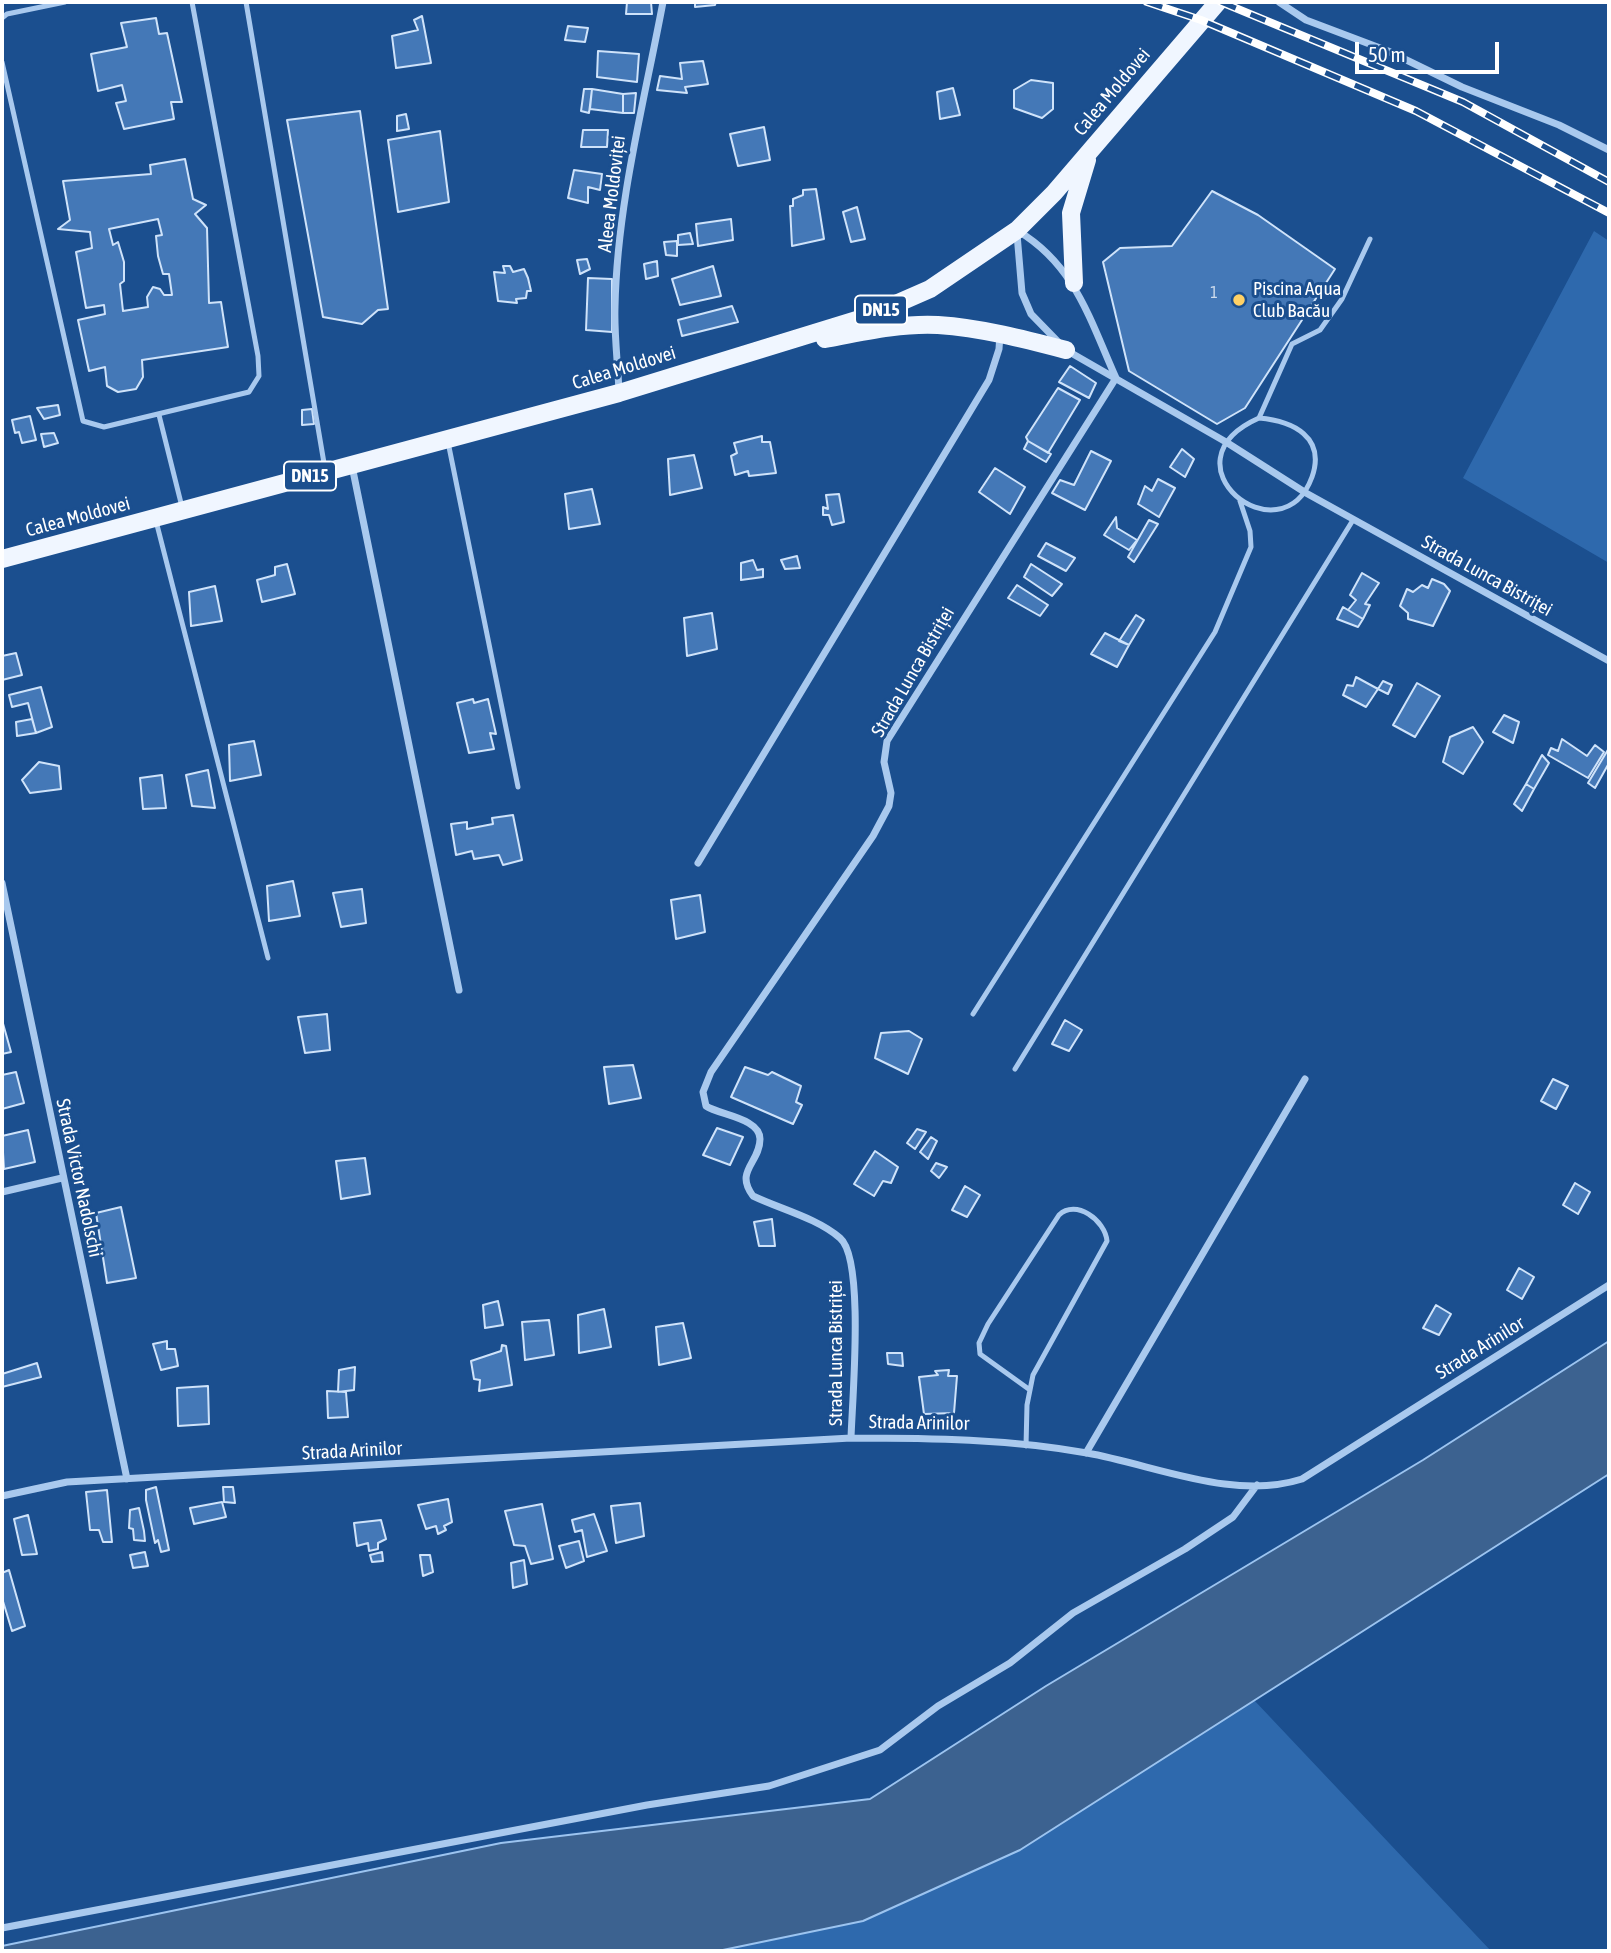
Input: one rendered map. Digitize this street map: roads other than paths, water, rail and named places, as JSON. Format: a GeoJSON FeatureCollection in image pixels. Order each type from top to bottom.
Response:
{"type":"FeatureCollection","features":[{"type":"Feature","properties":{"kind":"main road","name":"Calea Moldovei"},"geometry":{"type":"LineString","coordinates":[[2,559],[619,393],[866,317],[930,289],[1017,230],[1090,152],[1217,2]]}},
{"type":"Feature","properties":{"kind":"main road"},"geometry":{"type":"LineString","coordinates":[[1074,283],[1071,213],[1090,152]]}},
{"type":"Feature","properties":{"kind":"main road"},"geometry":{"type":"LineString","coordinates":[[729,358],[881,329],[936,325],[1000,333],[1066,350]]}},
{"type":"Feature","properties":{"kind":"street","name":"Aleea Moldoviței"},"geometry":{"type":"LineString","coordinates":[[619,393],[614,307],[624,212],[637,121],[663,2]]}},
{"type":"Feature","properties":{"kind":"street"},"geometry":{"type":"LineString","coordinates":[[1279,2],[1306,20],[1388,51],[1462,87],[1559,125],[1609,150]]}},
{"type":"Feature","properties":{"kind":"street"},"geometry":{"type":"LineString","coordinates":[[1017,230],[1051,254],[1074,283],[1116,378]]}},
{"type":"Feature","properties":{"kind":"street"},"geometry":{"type":"LineString","coordinates":[[1017,230],[1021,293],[1031,314],[1066,350],[1116,378]]}},
{"type":"Feature","properties":{"kind":"street"},"geometry":{"type":"LineString","coordinates":[[698,863],[989,380],[999,349],[1000,333]]}},
{"type":"Feature","properties":{"kind":"street","name":"Strada Lunca Bistriței"},"geometry":{"type":"LineString","coordinates":[[851,1438],[855,1362],[852,1256],[842,1239],[821,1226],[753,1196],[746,1187],[746,1176],[757,1151],[760,1139],[758,1131],[748,1123],[706,1106],[702,1092],[711,1072],[873,836],[889,806],[891,793],[884,762],[887,741],[1116,378],[1353,520],[1609,661]]}},
{"type":"Feature","properties":{"kind":"street"},"geometry":{"type":"LineString","coordinates":[[352,465],[459,990]]}},
{"type":"Feature","properties":{"kind":"street","name":"Strada Victor Nadolschi"},"geometry":{"type":"LineString","coordinates":[[2,883],[127,1479]]}},
{"type":"Feature","properties":{"kind":"street"},"geometry":{"type":"LineString","coordinates":[[1086,1453],[1305,1079]]}},
{"type":"Feature","properties":{"kind":"street"},"geometry":{"type":"LineString","coordinates":[[2,1192],[62,1178]]}},
{"type":"Feature","properties":{"kind":"street","name":"Strada Arinilor"},"geometry":{"type":"LineString","coordinates":[[2,1496],[67,1482],[851,1438],[965,1438],[1086,1453],[1232,1485],[1280,1486],[1303,1479],[1609,1285]]}},
{"type":"Feature","properties":{"kind":"street"},"geometry":{"type":"LineString","coordinates":[[2,1928],[648,1805],[769,1786],[880,1750],[938,1706],[1010,1663],[1073,1613],[1185,1549],[1233,1517],[1257,1485]]}},
{"type":"Feature","properties":{"kind":"lane"},"geometry":{"type":"LineString","coordinates":[[2,18],[7,13],[65,2]]}},
{"type":"Feature","properties":{"kind":"lane"},"geometry":{"type":"LineString","coordinates":[[2,62],[80,416],[91,426],[104,427],[249,392],[259,376],[192,2]]}},
{"type":"Feature","properties":{"kind":"lane"},"geometry":{"type":"LineString","coordinates":[[246,2],[326,472]]}},
{"type":"Feature","properties":{"kind":"lane"},"geometry":{"type":"LineString","coordinates":[[1259,418],[1292,344],[1320,330],[1342,299],[1370,239]]}},
{"type":"Feature","properties":{"kind":"lane"},"geometry":{"type":"LineString","coordinates":[[159,415],[183,510]]}},
{"type":"Feature","properties":{"kind":"lane"},"geometry":{"type":"LineString","coordinates":[[974,1014],[1215,632],[1251,547],[1250,531],[1240,501],[1221,475],[1219,463],[1226,442],[1240,427],[1259,418],[1282,420],[1309,437],[1315,453],[1313,472],[1306,493],[1289,506],[1277,510],[1262,510],[1240,501]]}},
{"type":"Feature","properties":{"kind":"lane"},"geometry":{"type":"LineString","coordinates":[[447,439],[518,788]]}},
{"type":"Feature","properties":{"kind":"lane"},"geometry":{"type":"LineString","coordinates":[[155,518],[268,958]]}},
{"type":"Feature","properties":{"kind":"lane"},"geometry":{"type":"LineString","coordinates":[[1015,1069],[1353,520]]}},
{"type":"Feature","properties":{"kind":"lane"},"geometry":{"type":"LineString","coordinates":[[1026,1446],[1033,1375],[1107,1241],[1107,1234],[1099,1223],[1074,1208],[1067,1208],[1059,1215],[988,1324],[979,1343],[981,1354],[1030,1390]]}},
{"type":"Feature","properties":{"kind":"railway"},"geometry":{"type":"LineString","coordinates":[[1147,2],[1201,20],[1416,111],[1609,213]]}},
{"type":"Feature","properties":{"kind":"railway"},"geometry":{"type":"LineString","coordinates":[[1221,2],[1463,102],[1609,182]]}},
{"type":"Feature","properties":{"kind":"place","name":"Piscina Aqua Club Bacău"},"geometry":{"type":"Point","coordinates":[1239,300]}}]}
